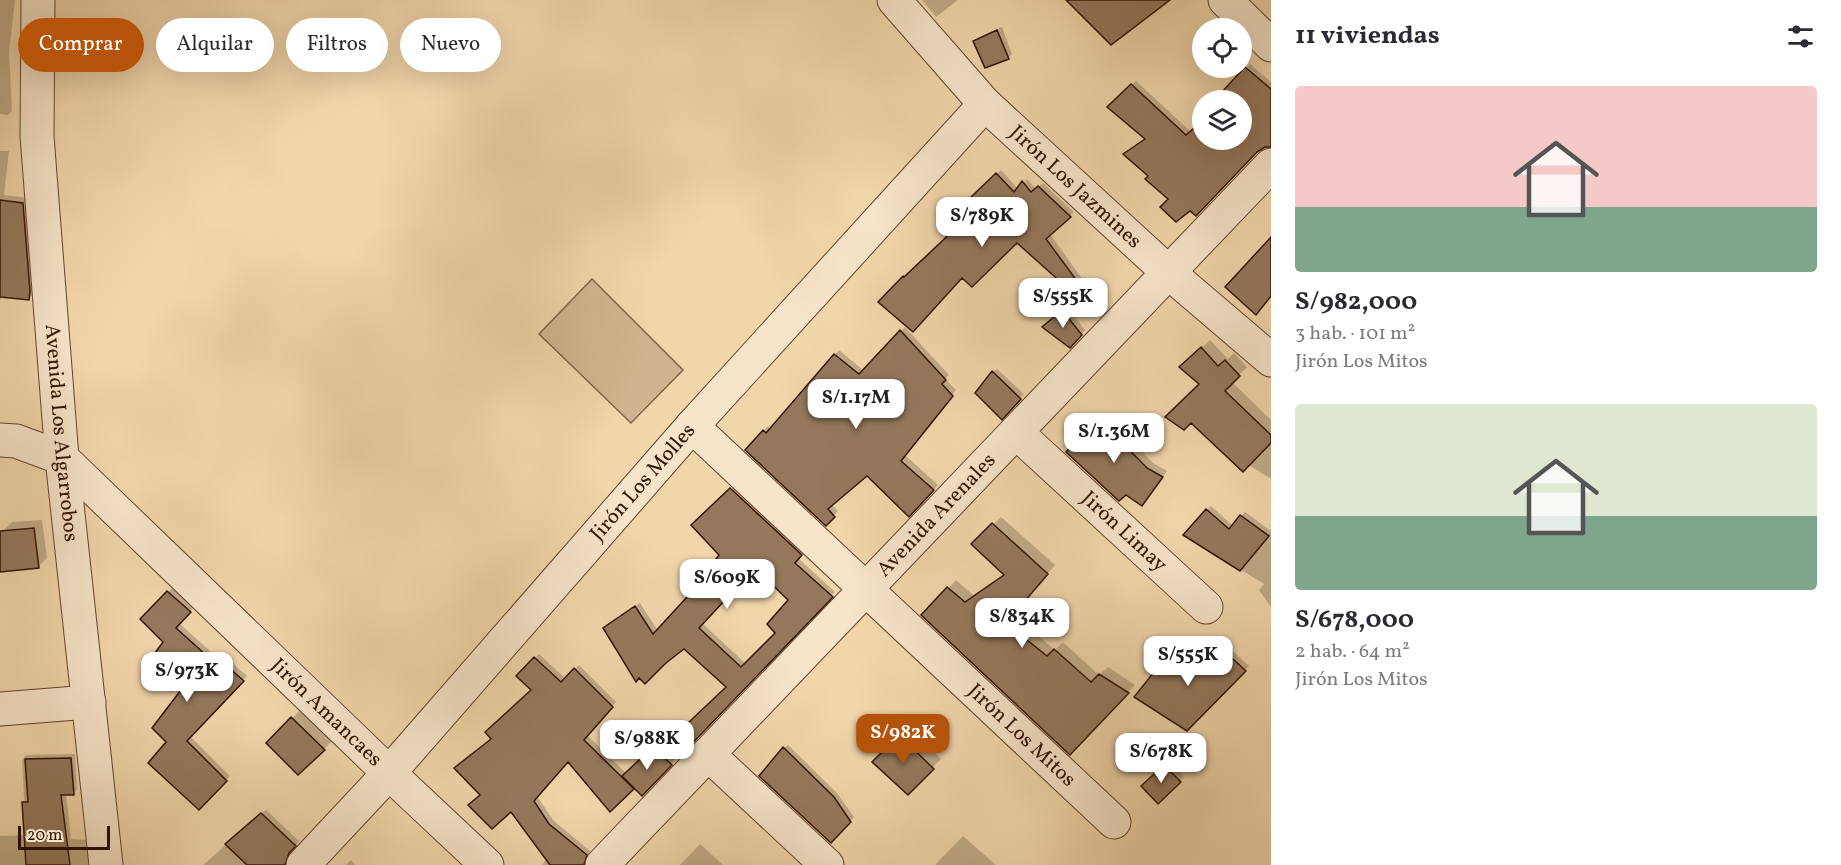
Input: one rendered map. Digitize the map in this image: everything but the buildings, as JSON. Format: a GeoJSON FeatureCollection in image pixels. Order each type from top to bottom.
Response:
{"type":"FeatureCollection","features":[{"type":"Feature","properties":{"kind":"street","name":"Avenida Los Algarrobos"},"geometry":{"type":"LineString","coordinates":[[38,0],[37,136],[62,458],[106,865]]}},
{"type":"Feature","properties":{"kind":"street","name":"Jirón Los Jazmines"},"geometry":{"type":"LineString","coordinates":[[894,0],[985,104],[1168,272],[1271,360]]}},
{"type":"Feature","properties":{"kind":"street"},"geometry":{"type":"LineString","coordinates":[[1225,0],[1271,45]]}},
{"type":"Feature","properties":{"kind":"street","name":"Jirón Los Molles"},"geometry":{"type":"LineString","coordinates":[[303,865],[389,773],[692,426],[985,104]]}},
{"type":"Feature","properties":{"kind":"street","name":"Avenida Arenales"},"geometry":{"type":"LineString","coordinates":[[602,865],[1271,165]]}},
{"type":"Feature","properties":{"kind":"street","name":"Jirón Los Mitos"},"geometry":{"type":"LineString","coordinates":[[692,426],[1114,822]]}},
{"type":"Feature","properties":{"kind":"street","name":"Jirón Limay"},"geometry":{"type":"LineString","coordinates":[[1016,432],[1206,607]]}},
{"type":"Feature","properties":{"kind":"street"},"geometry":{"type":"LineString","coordinates":[[0,440],[16,441],[62,458]]}},
{"type":"Feature","properties":{"kind":"street","name":"Jirón Amancaes"},"geometry":{"type":"LineString","coordinates":[[62,458],[487,865]]}},
{"type":"Feature","properties":{"kind":"street"},"geometry":{"type":"LineString","coordinates":[[0,709],[89,702]]}},
{"type":"Feature","properties":{"kind":"street"},"geometry":{"type":"LineString","coordinates":[[708,754],[827,865]]}},
{"type":"Feature","properties":{"kind":"shaded area"},"geometry":{"type":"Polygon","coordinates":[[[592,279],[683,370],[631,423],[539,334],[592,279]]]}}]}
